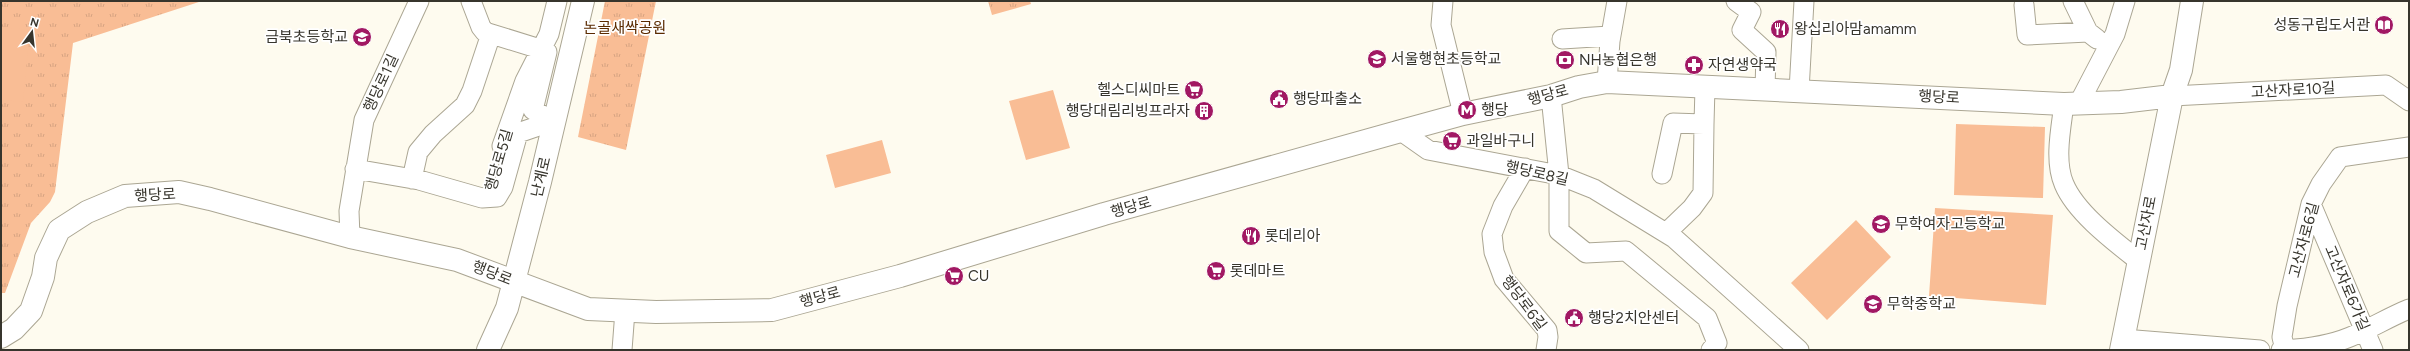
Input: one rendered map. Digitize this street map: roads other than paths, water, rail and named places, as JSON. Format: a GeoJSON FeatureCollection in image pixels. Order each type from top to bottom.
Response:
{"type":"FeatureCollection","features":[{"type":"Feature","properties":{"kind":"main road","name":"난계로"},"geometry":{"type":"LineString","coordinates":[[488,350],[507,308],[540,182],[553,121],[583,1]]}},
{"type":"Feature","properties":{"kind":"main road","name":"고산자로"},"geometry":{"type":"LineString","coordinates":[[2172,96],[2167,67],[2179,1]]}},
{"type":"Feature","properties":{"kind":"main road","name":"고산자로"},"geometry":{"type":"LineString","coordinates":[[2122,345],[2172,96],[2181,70],[2192,1]]}},
{"type":"Feature","properties":{"kind":"main road","name":"행당로"},"geometry":{"type":"LineString","coordinates":[[1,337],[14,329],[31,311],[43,277],[46,258],[59,230],[86,212],[125,196],[179,192],[272,214],[350,237],[457,260],[588,309],[625,311],[772,310],[900,276],[1104,214],[1463,114],[1550,96],[1579,87],[1607,82],[2072,104],[2121,102],[2172,96]]}},
{"type":"Feature","properties":{"kind":"street","name":"행당로1길"},"geometry":{"type":"LineString","coordinates":[[350,237],[349,211],[364,120],[419,1]]}},
{"type":"Feature","properties":{"kind":"street"},"geometry":{"type":"LineString","coordinates":[[471,1],[481,27],[491,34],[545,42],[549,45],[533,110],[553,121]]}},
{"type":"Feature","properties":{"kind":"street","name":"행당로5길"},"geometry":{"type":"LineString","coordinates":[[412,179],[482,198],[489,198],[504,141],[520,93],[545,42],[557,1]]}},
{"type":"Feature","properties":{"kind":"street"},"geometry":{"type":"LineString","coordinates":[[1443,1],[1441,24],[1463,114]]}},
{"type":"Feature","properties":{"kind":"street"},"geometry":{"type":"LineString","coordinates":[[1607,82],[1610,36],[1617,1]]}},
{"type":"Feature","properties":{"kind":"street"},"geometry":{"type":"LineString","coordinates":[[1736,1],[1751,12],[1742,30],[1766,52],[1765,90]]}},
{"type":"Feature","properties":{"kind":"street"},"geometry":{"type":"LineString","coordinates":[[1799,91],[1804,1]]}},
{"type":"Feature","properties":{"kind":"street"},"geometry":{"type":"LineString","coordinates":[[2073,1],[2088,32],[2108,46]]}},
{"type":"Feature","properties":{"kind":"street"},"geometry":{"type":"LineString","coordinates":[[2125,1],[2114,34],[2108,46],[2072,104],[2060,134],[2060,162],[2064,184],[2085,214],[2139,261]]}},
{"type":"Feature","properties":{"kind":"street"},"geometry":{"type":"LineString","coordinates":[[2024,5],[2027,35],[2088,32]]}},
{"type":"Feature","properties":{"kind":"street"},"geometry":{"type":"LineString","coordinates":[[355,169],[412,179],[418,152],[433,134],[465,105],[472,91],[491,34]]}},
{"type":"Feature","properties":{"kind":"street"},"geometry":{"type":"LineString","coordinates":[[1562,39],[1610,36]]}},
{"type":"Feature","properties":{"kind":"street","name":"고산자로10길"},"geometry":{"type":"LineString","coordinates":[[2172,96],[2386,85],[2409,102]]}},
{"type":"Feature","properties":{"kind":"street"},"geometry":{"type":"LineString","coordinates":[[1666,233],[1692,208],[1703,193],[1705,87]]}},
{"type":"Feature","properties":{"kind":"street"},"geometry":{"type":"LineString","coordinates":[[1550,96],[1559,175],[1559,231],[1586,253],[1626,250],[1707,318],[1717,344],[1711,350]]}},
{"type":"Feature","properties":{"kind":"street"},"geometry":{"type":"LineString","coordinates":[[489,198],[498,197],[503,187],[518,133],[553,121]]}},
{"type":"Feature","properties":{"kind":"street"},"geometry":{"type":"LineString","coordinates":[[1662,174],[1673,123],[1704,124]]}},
{"type":"Feature","properties":{"kind":"street","name":"행당로8길"},"geometry":{"type":"LineString","coordinates":[[1402,131],[1428,150],[1471,160],[1559,175],[1594,189],[1666,233],[1708,267],[1799,350]]}},
{"type":"Feature","properties":{"kind":"street","name":"고산자로6길"},"geometry":{"type":"LineString","coordinates":[[2289,350],[2282,337],[2287,306],[2311,204],[2321,184],[2340,157],[2409,147]]}},
{"type":"Feature","properties":{"kind":"street","name":"행당로6길"},"geometry":{"type":"LineString","coordinates":[[1525,168],[1503,206],[1492,234],[1494,252],[1504,279],[1547,330],[1548,337],[1546,350]]}},
{"type":"Feature","properties":{"kind":"street","name":"고산자로6가길"},"geometry":{"type":"LineString","coordinates":[[2311,204],[2366,329],[2373,350]]}},
{"type":"Feature","properties":{"kind":"street"},"geometry":{"type":"LineString","coordinates":[[2289,350],[2307,349],[2350,337],[2409,309]]}},
{"type":"Feature","properties":{"kind":"street"},"geometry":{"type":"LineString","coordinates":[[622,350],[625,311]]}},
{"type":"Feature","properties":{"kind":"street"},"geometry":{"type":"LineString","coordinates":[[2122,345],[2260,350]]}},
{"type":"Feature","properties":{"kind":"place","name":"성동구립도서관"},"geometry":{"type":"Point","coordinates":[2384,25]}},
{"type":"Feature","properties":{"kind":"place","name":"왕십리아맘amamm"},"geometry":{"type":"Point","coordinates":[1780,29]}},
{"type":"Feature","properties":{"kind":"place","name":"금북초등학교"},"geometry":{"type":"Point","coordinates":[362,37]}},
{"type":"Feature","properties":{"kind":"place","name":"서울행현초등학교"},"geometry":{"type":"Point","coordinates":[1377,59]}},
{"type":"Feature","properties":{"kind":"place","name":"NH농협은행"},"geometry":{"type":"Point","coordinates":[1565,60]}},
{"type":"Feature","properties":{"kind":"place","name":"자연생약국"},"geometry":{"type":"Point","coordinates":[1694,65]}},
{"type":"Feature","properties":{"kind":"place","name":"헬스디씨마트"},"geometry":{"type":"Point","coordinates":[1194,90]}},
{"type":"Feature","properties":{"kind":"place","name":"행당파출소"},"geometry":{"type":"Point","coordinates":[1279,99]}},
{"type":"Feature","properties":{"kind":"place","name":"행당"},"geometry":{"type":"Point","coordinates":[1467,110]}},
{"type":"Feature","properties":{"kind":"place","name":"행당대림리빙프라자"},"geometry":{"type":"Point","coordinates":[1204,111]}},
{"type":"Feature","properties":{"kind":"place","name":"과일바구니"},"geometry":{"type":"Point","coordinates":[1452,141]}},
{"type":"Feature","properties":{"kind":"place","name":"무학여자고등학교"},"geometry":{"type":"Point","coordinates":[1881,224]}},
{"type":"Feature","properties":{"kind":"place","name":"롯데리아"},"geometry":{"type":"Point","coordinates":[1251,236]}},
{"type":"Feature","properties":{"kind":"place","name":"롯데마트"},"geometry":{"type":"Point","coordinates":[1216,271]}},
{"type":"Feature","properties":{"kind":"place","name":"CU"},"geometry":{"type":"Point","coordinates":[954,276]}},
{"type":"Feature","properties":{"kind":"place","name":"무학중학교"},"geometry":{"type":"Point","coordinates":[1873,304]}},
{"type":"Feature","properties":{"kind":"place","name":"행당2치안센터"},"geometry":{"type":"Point","coordinates":[1574,318]}},
{"type":"Feature","properties":{"kind":"park label","name":"논골새싹공원"},"geometry":{"type":"Point","coordinates":[625,28]}}]}
